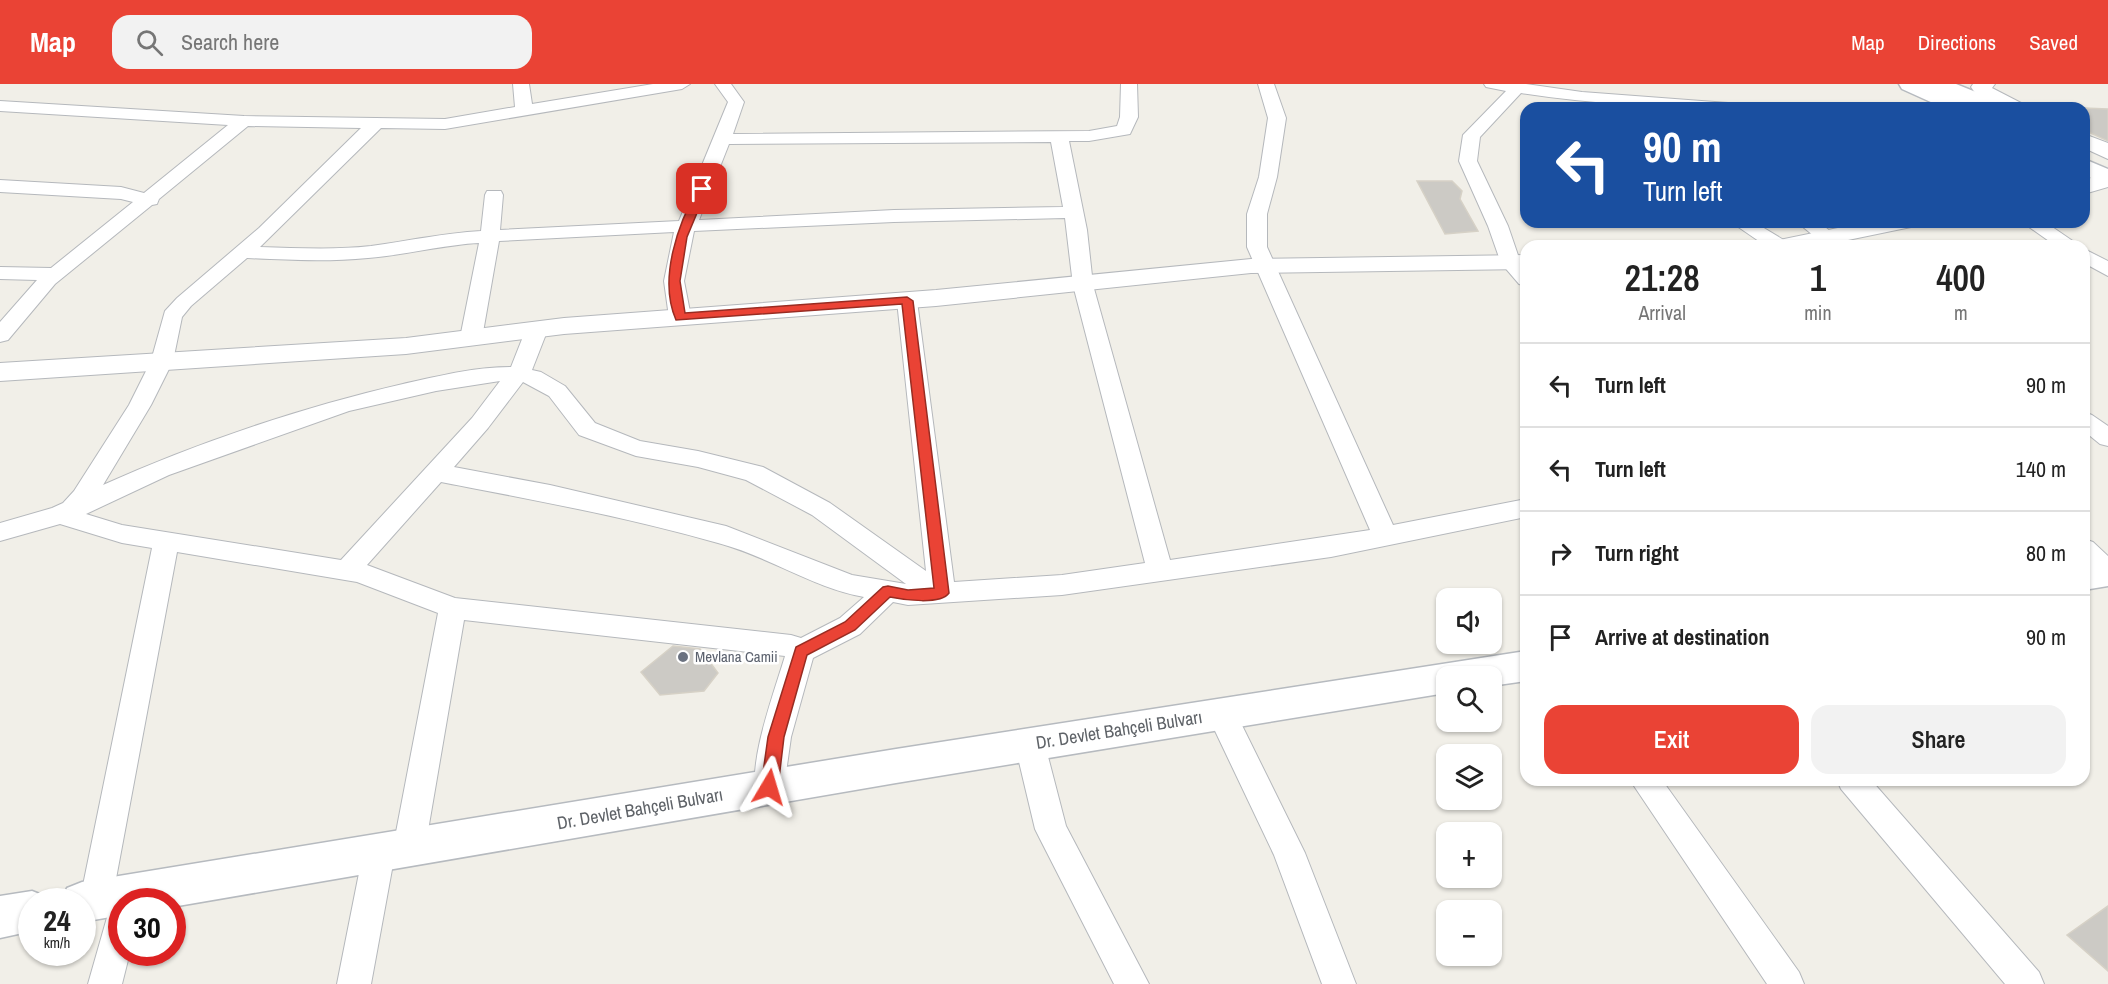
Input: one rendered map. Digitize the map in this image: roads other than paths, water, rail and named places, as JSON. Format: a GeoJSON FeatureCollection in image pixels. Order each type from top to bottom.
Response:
{"type":"FeatureCollection","features":[{"type":"Feature","properties":{"kind":"main road"},"geometry":{"type":"LineString","coordinates":[[1910,84],[1948,102]]}},
{"type":"Feature","properties":{"kind":"main road"},"geometry":{"type":"LineString","coordinates":[[1938,84],[1981,102]]}},
{"type":"Feature","properties":{"kind":"main road"},"geometry":{"type":"LineString","coordinates":[[2090,150],[2108,159]]}},
{"type":"Feature","properties":{"kind":"main road"},"geometry":{"type":"LineString","coordinates":[[2090,169],[2108,179]]}},
{"type":"Feature","properties":{"kind":"main road"},"geometry":{"type":"LineString","coordinates":[[2090,576],[2108,572]]}},
{"type":"Feature","properties":{"kind":"main road"},"geometry":{"type":"LineString","coordinates":[[1502,669],[1520,667]]}},
{"type":"Feature","properties":{"kind":"main road","name":"Dr. Devlet Bahçeli Bulvarı"},"geometry":{"type":"LineString","coordinates":[[186,889],[394,850],[769,787],[1436,680]]}},
{"type":"Feature","properties":{"kind":"main road"},"geometry":{"type":"LineString","coordinates":[[0,917],[18,914]]}},
{"type":"Feature","properties":{"kind":"street"},"geometry":{"type":"LineString","coordinates":[[521,84],[524,112]]}},
{"type":"Feature","properties":{"kind":"street"},"geometry":{"type":"LineString","coordinates":[[0,106],[244,122],[445,124],[682,84]]}},
{"type":"Feature","properties":{"kind":"street"},"geometry":{"type":"LineString","coordinates":[[680,317],[674,281],[682,237],[736,102],[723,84]]}},
{"type":"Feature","properties":{"kind":"street"},"geometry":{"type":"LineString","coordinates":[[723,139],[1089,136],[1124,130],[1130,117],[1129,84]]}},
{"type":"Feature","properties":{"kind":"street"},"geometry":{"type":"LineString","coordinates":[[1266,84],[1277,118],[1268,177],[1257,214],[1257,247],[1385,536]]}},
{"type":"Feature","properties":{"kind":"street"},"geometry":{"type":"LineString","coordinates":[[1492,84],[1633,102]]}},
{"type":"Feature","properties":{"kind":"street"},"geometry":{"type":"LineString","coordinates":[[1645,84],[1665,102]]}},
{"type":"Feature","properties":{"kind":"street"},"geometry":{"type":"LineString","coordinates":[[1985,84],[1981,87],[1984,92],[2004,102]]}},
{"type":"Feature","properties":{"kind":"street"},"geometry":{"type":"LineString","coordinates":[[1517,88],[1489,120],[1472,135],[1468,161],[1520,266]]}},
{"type":"Feature","properties":{"kind":"street"},"geometry":{"type":"LineString","coordinates":[[1551,93],[1562,102]]}},
{"type":"Feature","properties":{"kind":"street"},"geometry":{"type":"LineString","coordinates":[[0,335],[55,274],[150,200],[244,122]]}},
{"type":"Feature","properties":{"kind":"street"},"geometry":{"type":"LineString","coordinates":[[60,515],[82,497],[140,405],[162,361],[172,316],[184,302],[242,252],[375,124]]}},
{"type":"Feature","properties":{"kind":"street"},"geometry":{"type":"LineString","coordinates":[[1059,136],[1083,285],[1160,571]]}},
{"type":"Feature","properties":{"kind":"street"},"geometry":{"type":"LineString","coordinates":[[2090,143],[2108,152]]}},
{"type":"Feature","properties":{"kind":"street"},"geometry":{"type":"LineString","coordinates":[[2090,185],[2108,179]]}},
{"type":"Feature","properties":{"kind":"street"},"geometry":{"type":"LineString","coordinates":[[0,186],[121,193],[150,200]]}},
{"type":"Feature","properties":{"kind":"street"},"geometry":{"type":"LineString","coordinates":[[471,338],[490,237],[494,195]]}},
{"type":"Feature","properties":{"kind":"street"},"geometry":{"type":"LineString","coordinates":[[242,252],[310,255],[369,252],[448,239],[905,216],[1073,212]]}},
{"type":"Feature","properties":{"kind":"street"},"geometry":{"type":"LineString","coordinates":[[1751,228],[1772,240]]}},
{"type":"Feature","properties":{"kind":"street"},"geometry":{"type":"LineString","coordinates":[[1814,228],[1830,240]]}},
{"type":"Feature","properties":{"kind":"street"},"geometry":{"type":"LineString","coordinates":[[1839,240],[1882,228]]}},
{"type":"Feature","properties":{"kind":"street"},"geometry":{"type":"LineString","coordinates":[[2042,228],[2060,240]]}},
{"type":"Feature","properties":{"kind":"street"},"geometry":{"type":"LineString","coordinates":[[2090,259],[2108,270]]}},
{"type":"Feature","properties":{"kind":"street"},"geometry":{"type":"LineString","coordinates":[[0,372],[406,346],[537,329],[907,301],[1267,266],[1520,268]]}},
{"type":"Feature","properties":{"kind":"street"},"geometry":{"type":"LineString","coordinates":[[0,273],[55,274]]}},
{"type":"Feature","properties":{"kind":"street"},"geometry":{"type":"LineString","coordinates":[[907,301],[942,593]]}},
{"type":"Feature","properties":{"kind":"street"},"geometry":{"type":"LineString","coordinates":[[347,570],[480,423],[525,364],[537,329]]}},
{"type":"Feature","properties":{"kind":"street"},"geometry":{"type":"LineString","coordinates":[[0,532],[60,515],[160,469],[344,405],[436,384],[498,374],[517,374],[532,377],[557,391],[587,429],[636,448],[698,459],[754,473],[821,509],[906,572],[942,593]]}},
{"type":"Feature","properties":{"kind":"street"},"geometry":{"type":"LineString","coordinates":[[2090,424],[2108,438]]}},
{"type":"Feature","properties":{"kind":"street"},"geometry":{"type":"LineString","coordinates":[[435,472],[550,494],[726,535],[848,584],[908,596],[1062,585],[1331,547],[1520,509]]}},
{"type":"Feature","properties":{"kind":"street"},"geometry":{"type":"LineString","coordinates":[[60,515],[122,534],[360,573],[453,608],[579,624],[791,646],[801,651]]}},
{"type":"Feature","properties":{"kind":"street"},"geometry":{"type":"LineString","coordinates":[[113,888],[166,540]]}},
{"type":"Feature","properties":{"kind":"street"},"geometry":{"type":"LineString","coordinates":[[2090,555],[2108,572]]}},
{"type":"Feature","properties":{"kind":"street"},"geometry":{"type":"LineString","coordinates":[[769,787],[776,737],[801,651],[850,626],[888,591]]}},
{"type":"Feature","properties":{"kind":"street"},"geometry":{"type":"LineString","coordinates":[[354,984],[394,850],[453,608]]}},
{"type":"Feature","properties":{"kind":"street"},"geometry":{"type":"LineString","coordinates":[[1222,714],[1289,853],[1339,984]]}},
{"type":"Feature","properties":{"kind":"street"},"geometry":{"type":"LineString","coordinates":[[1030,744],[1051,829],[1132,984]]}},
{"type":"Feature","properties":{"kind":"street"},"geometry":{"type":"LineString","coordinates":[[1649,786],[1787,984]]}},
{"type":"Feature","properties":{"kind":"street"},"geometry":{"type":"LineString","coordinates":[[1857,786],[2026,984]]}},
{"type":"Feature","properties":{"kind":"street"},"geometry":{"type":"LineString","coordinates":[[105,984],[108,944]]}},
{"type":"Feature","properties":{"kind":"place","name":"Mevlana Camii"},"geometry":{"type":"Point","coordinates":[683,657]}}]}
